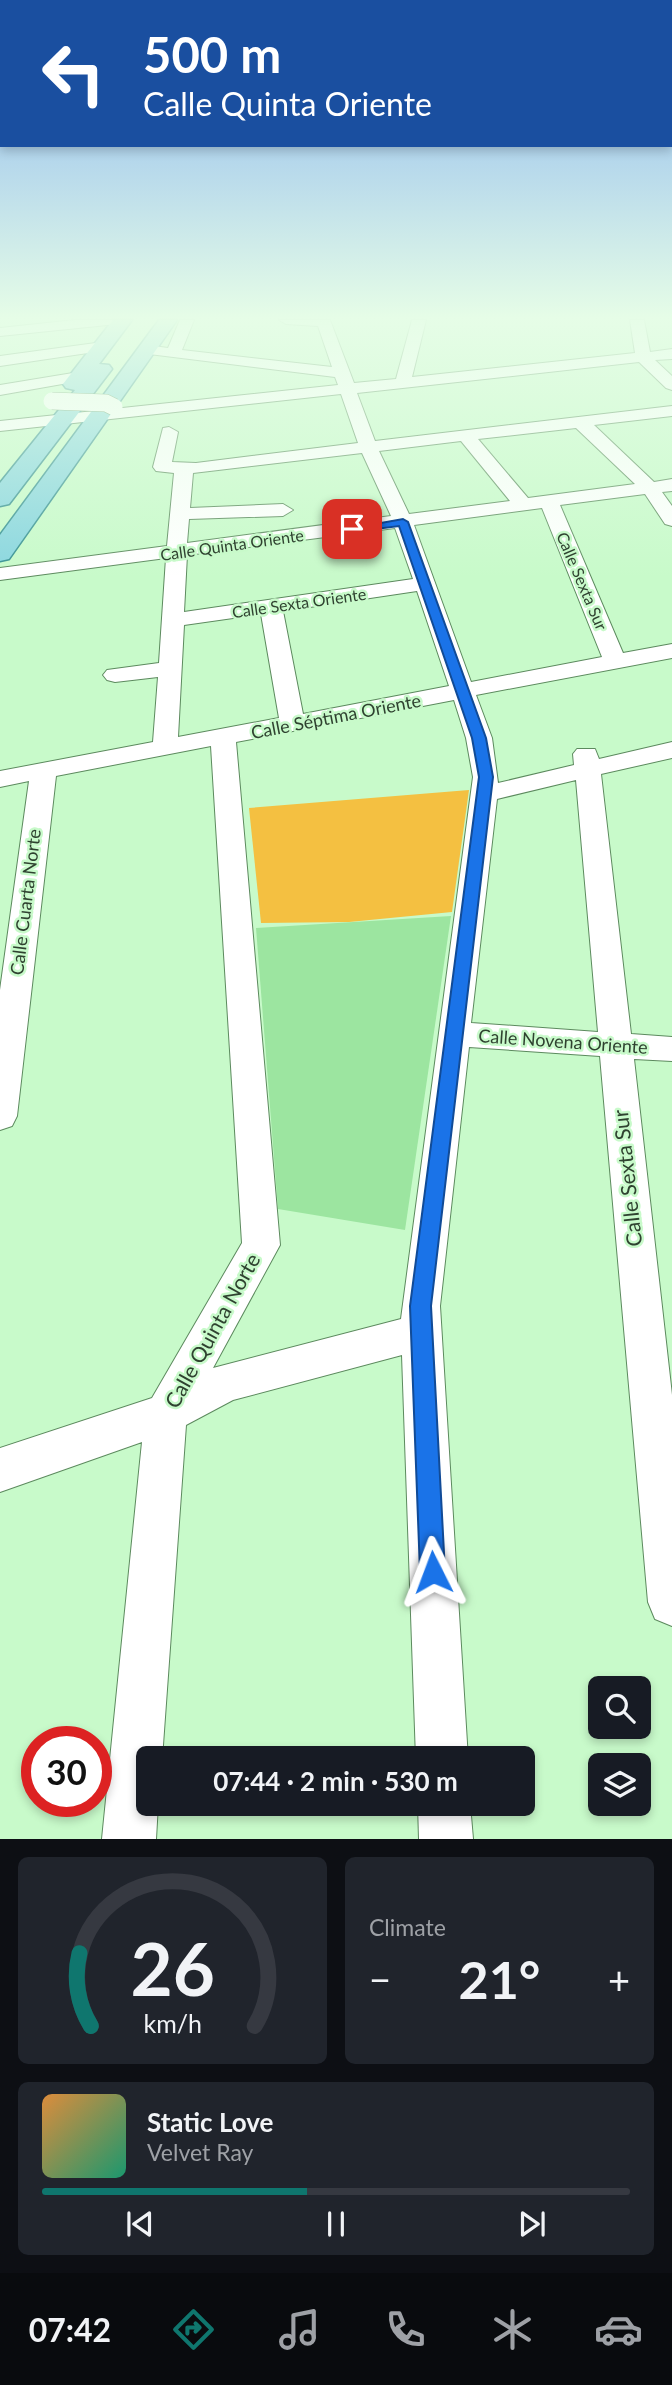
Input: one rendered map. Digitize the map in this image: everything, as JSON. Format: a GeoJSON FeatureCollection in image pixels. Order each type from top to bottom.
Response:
{"type":"FeatureCollection","features":[{"type":"Feature","properties":{"kind":"main road"},"geometry":{"type":"LineString","coordinates":[[0,553],[76,413],[77,406]]}},
{"type":"Feature","properties":{"kind":"main road"},"geometry":{"type":"LineString","coordinates":[[0,520],[81,406]]}},
{"type":"Feature","properties":{"kind":"main road"},"geometry":{"type":"LineString","coordinates":[[0,499],[82,406]]}},
{"type":"Feature","properties":{"kind":"main road"},"geometry":{"type":"LineString","coordinates":[[0,477],[84,406]]}},
{"type":"Feature","properties":{"kind":"street"},"geometry":{"type":"LineString","coordinates":[[0,426],[134,406]]}},
{"type":"Feature","properties":{"kind":"street"},"geometry":{"type":"LineString","coordinates":[[353,406],[369,449],[403,522],[479,738],[485,785],[423,1280],[420,1332],[441,1746]]}},
{"type":"Feature","properties":{"kind":"street"},"geometry":{"type":"LineString","coordinates":[[169,432],[162,467],[184,468],[369,449],[672,411]]}},
{"type":"Feature","properties":{"kind":"street"},"geometry":{"type":"LineString","coordinates":[[580,422],[650,488],[672,520]]}},
{"type":"Feature","properties":{"kind":"street"},"geometry":{"type":"LineString","coordinates":[[467,437],[523,505]]}},
{"type":"Feature","properties":{"kind":"street"},"geometry":{"type":"LineString","coordinates":[[165,749],[175,620],[175,553],[184,468]]}},
{"type":"Feature","properties":{"kind":"street","name":"Calle Quinta Oriente"},"geometry":{"type":"LineString","coordinates":[[0,574],[175,553],[672,485]]}},
{"type":"Feature","properties":{"kind":"street","name":"Calle Sexta Sur"},"geometry":{"type":"LineString","coordinates":[[548,501],[615,662]]}},
{"type":"Feature","properties":{"kind":"street"},"geometry":{"type":"LineString","coordinates":[[179,514],[283,510]]}},
{"type":"Feature","properties":{"kind":"street","name":"Calle Sexta Oriente"},"geometry":{"type":"LineString","coordinates":[[175,620],[424,584]]}},
{"type":"Feature","properties":{"kind":"street"},"geometry":{"type":"LineString","coordinates":[[271,607],[293,725]]}},
{"type":"Feature","properties":{"kind":"street","name":"Calle Séptima Oriente"},"geometry":{"type":"LineString","coordinates":[[0,779],[223,739],[672,650]]}},
{"type":"Feature","properties":{"kind":"street"},"geometry":{"type":"LineString","coordinates":[[115,675],[171,669]]}},
{"type":"Feature","properties":{"kind":"street"},"geometry":{"type":"LineString","coordinates":[[587,762],[672,734]]}},
{"type":"Feature","properties":{"kind":"street","name":"Calle Quinta Norte"},"geometry":{"type":"LineString","coordinates":[[129,1839],[166,1413],[261,1245],[223,739]]}},
{"type":"Feature","properties":{"kind":"street"},"geometry":{"type":"LineString","coordinates":[[485,785],[587,762],[672,750]]}},
{"type":"Feature","properties":{"kind":"street","name":"Calle Sexta Sur"},"geometry":{"type":"LineString","coordinates":[[587,762],[672,1602]]}},
{"type":"Feature","properties":{"kind":"street","name":"Calle Cuarta Norte"},"geometry":{"type":"LineString","coordinates":[[0,1116],[43,772]]}},
{"type":"Feature","properties":{"kind":"street","name":"Calle Novena Oriente"},"geometry":{"type":"LineString","coordinates":[[454,1034],[672,1049]]}},
{"type":"Feature","properties":{"kind":"street"},"geometry":{"type":"LineString","coordinates":[[0,1470],[166,1413],[225,1383],[420,1332]]}},
{"type":"Feature","properties":{"kind":"street"},"geometry":{"type":"LineString","coordinates":[[445,1816],[446,1839]]}},
{"type":"Feature","properties":{"kind":"green space"},"geometry":{"type":"Polygon","coordinates":[[[451,916],[405,1230],[278,1209],[256,928],[451,916]]]}},
{"type":"Feature","properties":{"kind":"building"},"geometry":{"type":"Polygon","coordinates":[[[469,790],[452,912],[349,922],[261,923],[249,808],[469,790]]]}},
{"type":"Feature","properties":{"kind":"route"},"geometry":{"type":"LineString","coordinates":[[352,529],[403,522],[479,738],[486,777],[420,1306],[433,1572]]}}]}
